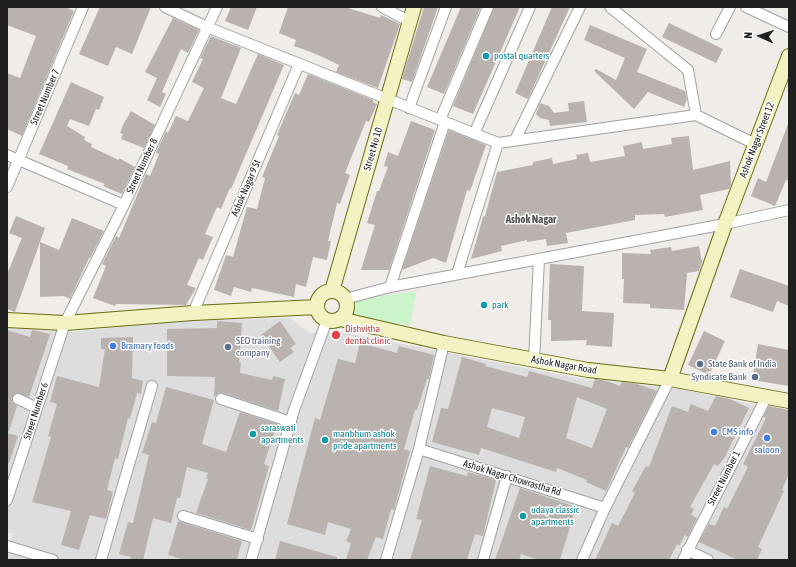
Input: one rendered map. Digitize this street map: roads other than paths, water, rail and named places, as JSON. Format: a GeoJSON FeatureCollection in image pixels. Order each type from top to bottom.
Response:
{"type":"FeatureCollection","features":[{"type":"Feature","properties":{"kind":"main road","name":"Street No 10"},"geometry":{"type":"LineString","coordinates":[[332,291],[414,7]]}},
{"type":"Feature","properties":{"kind":"main road","name":"Ashok Nagar Street 12"},"geometry":{"type":"LineString","coordinates":[[670,379],[725,224],[789,56]]}},
{"type":"Feature","properties":{"kind":"main road"},"geometry":{"type":"LineString","coordinates":[[332,291],[342,295],[347,306],[346,313],[334,320],[320,315],[317,307],[323,294],[332,291]]}},
{"type":"Feature","properties":{"kind":"main road"},"geometry":{"type":"LineString","coordinates":[[7,320],[64,323],[193,313],[317,307]]}},
{"type":"Feature","properties":{"kind":"main road","name":"Ashok Nagar Road"},"geometry":{"type":"LineString","coordinates":[[334,320],[444,344],[588,370],[670,379],[789,401]]}},
{"type":"Feature","properties":{"kind":"street","name":"Street Number 7"},"geometry":{"type":"LineString","coordinates":[[7,187],[82,7]]}},
{"type":"Feature","properties":{"kind":"street"},"geometry":{"type":"LineString","coordinates":[[165,7],[207,27],[498,143],[696,115],[756,144]]}},
{"type":"Feature","properties":{"kind":"street","name":"Street Number 8"},"geometry":{"type":"LineString","coordinates":[[64,323],[124,205],[217,7]]}},
{"type":"Feature","properties":{"kind":"street"},"geometry":{"type":"LineString","coordinates":[[382,7],[409,21]]}},
{"type":"Feature","properties":{"kind":"street"},"geometry":{"type":"LineString","coordinates":[[409,108],[446,7]]}},
{"type":"Feature","properties":{"kind":"street"},"geometry":{"type":"LineString","coordinates":[[390,287],[443,121],[488,7]]}},
{"type":"Feature","properties":{"kind":"street"},"geometry":{"type":"LineString","coordinates":[[474,134],[530,7]]}},
{"type":"Feature","properties":{"kind":"street"},"geometry":{"type":"LineString","coordinates":[[515,140],[580,7]]}},
{"type":"Feature","properties":{"kind":"street"},"geometry":{"type":"LineString","coordinates":[[610,7],[688,70],[696,115]]}},
{"type":"Feature","properties":{"kind":"street"},"geometry":{"type":"LineString","coordinates":[[716,34],[730,7]]}},
{"type":"Feature","properties":{"kind":"street"},"geometry":{"type":"LineString","coordinates":[[746,7],[789,27]]}},
{"type":"Feature","properties":{"kind":"street","name":"Ashok Nagar 9 St"},"geometry":{"type":"LineString","coordinates":[[193,313],[299,64]]}},
{"type":"Feature","properties":{"kind":"street"},"geometry":{"type":"LineString","coordinates":[[457,274],[498,143]]}},
{"type":"Feature","properties":{"kind":"street"},"geometry":{"type":"LineString","coordinates":[[7,155],[124,205]]}},
{"type":"Feature","properties":{"kind":"street"},"geometry":{"type":"LineString","coordinates":[[345,299],[390,287],[725,224],[789,210]]}},
{"type":"Feature","properties":{"kind":"street"},"geometry":{"type":"LineString","coordinates":[[534,360],[540,258]]}},
{"type":"Feature","properties":{"kind":"street"},"geometry":{"type":"LineString","coordinates":[[251,560],[291,422],[334,320]]}},
{"type":"Feature","properties":{"kind":"street","name":"Street Number 6"},"geometry":{"type":"LineString","coordinates":[[7,500],[64,323]]}},
{"type":"Feature","properties":{"kind":"street"},"geometry":{"type":"LineString","coordinates":[[386,560],[419,449],[444,344]]}},
{"type":"Feature","properties":{"kind":"street"},"geometry":{"type":"LineString","coordinates":[[582,560],[605,508],[670,379]]}},
{"type":"Feature","properties":{"kind":"street"},"geometry":{"type":"LineString","coordinates":[[101,560],[152,386]]}},
{"type":"Feature","properties":{"kind":"street","name":"Street Number 1"},"geometry":{"type":"LineString","coordinates":[[683,560],[767,396]]}},
{"type":"Feature","properties":{"kind":"street"},"geometry":{"type":"LineString","coordinates":[[18,399],[37,408]]}},
{"type":"Feature","properties":{"kind":"street"},"geometry":{"type":"LineString","coordinates":[[221,399],[291,422]]}},
{"type":"Feature","properties":{"kind":"street","name":"Ashok Nagar Chowrastha Rd"},"geometry":{"type":"LineString","coordinates":[[419,449],[605,508]]}},
{"type":"Feature","properties":{"kind":"street"},"geometry":{"type":"LineString","coordinates":[[483,560],[507,476]]}},
{"type":"Feature","properties":{"kind":"street"},"geometry":{"type":"LineString","coordinates":[[183,516],[258,539]]}},
{"type":"Feature","properties":{"kind":"street"},"geometry":{"type":"LineString","coordinates":[[7,546],[53,560]]}},
{"type":"Feature","properties":{"kind":"street"},"geometry":{"type":"LineString","coordinates":[[687,550],[708,560]]}},
{"type":"Feature","properties":{"kind":"place","name":"postal quarters"},"geometry":{"type":"Point","coordinates":[486,56]}},
{"type":"Feature","properties":{"kind":"place","name":"park"},"geometry":{"type":"Point","coordinates":[484,305]}},
{"type":"Feature","properties":{"kind":"place","name":"Dishvitha dental clinic"},"geometry":{"type":"Point","coordinates":[336,335]}},
{"type":"Feature","properties":{"kind":"place","name":"Bramary foods"},"geometry":{"type":"Point","coordinates":[113,346]}},
{"type":"Feature","properties":{"kind":"place","name":"SEO training company"},"geometry":{"type":"Point","coordinates":[228,347]}},
{"type":"Feature","properties":{"kind":"place","name":"State Bank of India"},"geometry":{"type":"Point","coordinates":[700,364]}},
{"type":"Feature","properties":{"kind":"place","name":"Syndicate Bank"},"geometry":{"type":"Point","coordinates":[755,377]}},
{"type":"Feature","properties":{"kind":"place","name":"CMS info"},"geometry":{"type":"Point","coordinates":[714,432]}},
{"type":"Feature","properties":{"kind":"place","name":"saraswati apartments"},"geometry":{"type":"Point","coordinates":[253,434]}},
{"type":"Feature","properties":{"kind":"place","name":"saloon"},"geometry":{"type":"Point","coordinates":[767,438]}},
{"type":"Feature","properties":{"kind":"place","name":"manbhum ashok pride apartments"},"geometry":{"type":"Point","coordinates":[325,440]}},
{"type":"Feature","properties":{"kind":"place","name":"udaya classic apartments"},"geometry":{"type":"Point","coordinates":[523,516]}},
{"type":"Feature","properties":{"kind":"district","name":"Ashok Nagar"},"geometry":{"type":"Point","coordinates":[531,220]}}]}
